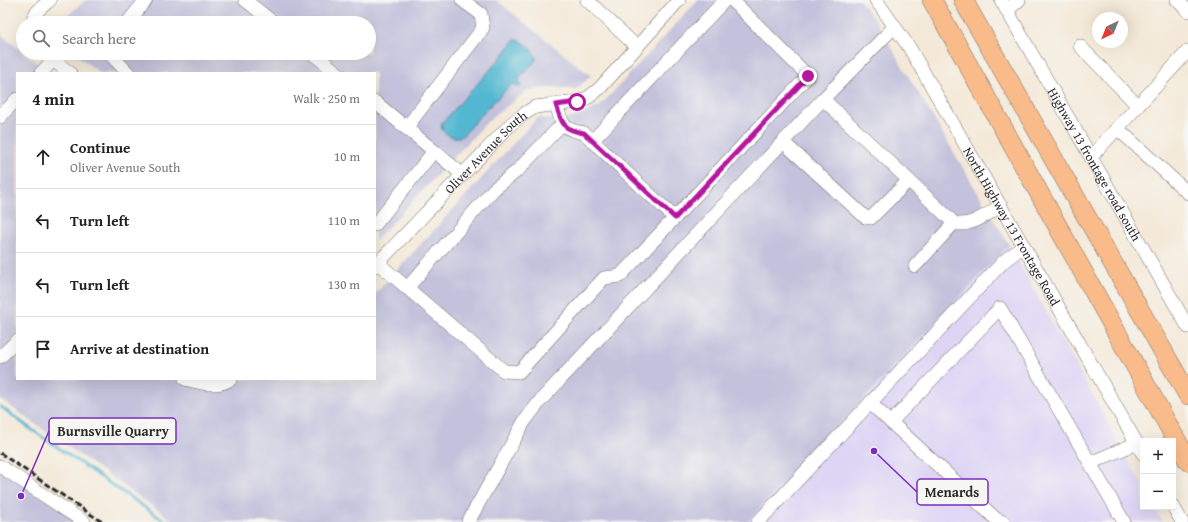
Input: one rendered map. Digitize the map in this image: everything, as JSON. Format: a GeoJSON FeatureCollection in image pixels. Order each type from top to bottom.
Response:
{"type":"FeatureCollection","features":[{"type":"Feature","properties":{"kind":"highway"},"geometry":{"type":"LineString","coordinates":[[932,0],[1188,461]]}},
{"type":"Feature","properties":{"kind":"highway"},"geometry":{"type":"LineString","coordinates":[[963,0],[1188,395]]}},
{"type":"Feature","properties":{"kind":"street"},"geometry":{"type":"LineString","coordinates":[[34,16],[37,11],[50,0]]}},
{"type":"Feature","properties":{"kind":"street"},"geometry":{"type":"LineString","coordinates":[[133,16],[146,0]]}},
{"type":"Feature","properties":{"kind":"street"},"geometry":{"type":"LineString","coordinates":[[245,0],[265,16]]}},
{"type":"Feature","properties":{"kind":"street"},"geometry":{"type":"LineString","coordinates":[[406,128],[483,28],[481,14],[462,0]]}},
{"type":"Feature","properties":{"kind":"street"},"geometry":{"type":"LineString","coordinates":[[587,0],[637,47]]}},
{"type":"Feature","properties":{"kind":"street","name":"Oliver Avenue South"},"geometry":{"type":"LineString","coordinates":[[376,265],[512,123],[524,114],[536,108],[577,102],[589,97],[600,88],[679,0]]}},
{"type":"Feature","properties":{"kind":"street"},"geometry":{"type":"LineString","coordinates":[[592,141],[725,0]]}},
{"type":"Feature","properties":{"kind":"street"},"geometry":{"type":"LineString","coordinates":[[376,265],[407,288],[504,371],[518,372],[604,278],[620,276],[808,76],[732,0]]}},
{"type":"Feature","properties":{"kind":"street","name":"North Highway 13 Frontage Road"},"geometry":{"type":"LineString","coordinates":[[876,0],[909,46],[1140,449]]}},
{"type":"Feature","properties":{"kind":"street"},"geometry":{"type":"LineString","coordinates":[[1004,6],[1019,0]]}},
{"type":"Feature","properties":{"kind":"street"},"geometry":{"type":"LineString","coordinates":[[1177,0],[1188,11]]}},
{"type":"Feature","properties":{"kind":"street","name":"Highway 13 frontage road south"},"geometry":{"type":"LineString","coordinates":[[1004,6],[1188,327]]}},
{"type":"Feature","properties":{"kind":"street"},"geometry":{"type":"LineString","coordinates":[[468,522],[524,422],[540,401],[823,99],[895,26]]}},
{"type":"Feature","properties":{"kind":"street"},"geometry":{"type":"LineString","coordinates":[[1080,46],[1138,106]]}},
{"type":"Feature","properties":{"kind":"street"},"geometry":{"type":"LineString","coordinates":[[1091,157],[1187,53]]}},
{"type":"Feature","properties":{"kind":"street"},"geometry":{"type":"LineString","coordinates":[[41,72],[47,60]]}},
{"type":"Feature","properties":{"kind":"street"},"geometry":{"type":"LineString","coordinates":[[54,60],[69,72]]}},
{"type":"Feature","properties":{"kind":"street"},"geometry":{"type":"LineString","coordinates":[[116,60],[127,72]]}},
{"type":"Feature","properties":{"kind":"street"},"geometry":{"type":"LineString","coordinates":[[321,60],[337,72]]}},
{"type":"Feature","properties":{"kind":"street"},"geometry":{"type":"LineString","coordinates":[[823,99],[954,223],[962,225],[968,223],[981,218],[1001,206]]}},
{"type":"Feature","properties":{"kind":"street"},"geometry":{"type":"LineString","coordinates":[[0,117],[16,100]]}},
{"type":"Feature","properties":{"kind":"street"},"geometry":{"type":"LineString","coordinates":[[376,103],[463,175]]}},
{"type":"Feature","properties":{"kind":"street"},"geometry":{"type":"LineString","coordinates":[[556,105],[562,124],[571,130],[584,133],[675,218]]}},
{"type":"Feature","properties":{"kind":"street"},"geometry":{"type":"LineString","coordinates":[[407,288],[494,189],[517,171],[562,124]]}},
{"type":"Feature","properties":{"kind":"street"},"geometry":{"type":"LineString","coordinates":[[1117,128],[1188,193]]}},
{"type":"Feature","properties":{"kind":"street"},"geometry":{"type":"LineString","coordinates":[[783,142],[865,217],[871,218],[909,180]]}},
{"type":"Feature","properties":{"kind":"street"},"geometry":{"type":"LineString","coordinates":[[376,224],[434,151]]}},
{"type":"Feature","properties":{"kind":"street"},"geometry":{"type":"LineString","coordinates":[[915,266],[954,223]]}},
{"type":"Feature","properties":{"kind":"street"},"geometry":{"type":"LineString","coordinates":[[758,522],[1004,261],[1024,246]]}},
{"type":"Feature","properties":{"kind":"street"},"geometry":{"type":"LineString","coordinates":[[891,422],[1000,308],[1124,522]]}},
{"type":"Feature","properties":{"kind":"street"},"geometry":{"type":"LineString","coordinates":[[0,357],[16,342]]}},
{"type":"Feature","properties":{"kind":"street"},"geometry":{"type":"LineString","coordinates":[[188,380],[202,383],[224,384],[230,380]]}},
{"type":"Feature","properties":{"kind":"street"},"geometry":{"type":"LineString","coordinates":[[870,403],[996,519],[1003,522]]}},
{"type":"Feature","properties":{"kind":"street"},"geometry":{"type":"LineString","coordinates":[[1090,464],[1140,449]]}},
{"type":"Feature","properties":{"kind":"street"},"geometry":{"type":"LineString","coordinates":[[0,466],[84,522]]}},
{"type":"Feature","properties":{"kind":"street"},"geometry":{"type":"LineString","coordinates":[[1175,510],[1182,522]]}},
{"type":"Feature","properties":{"kind":"shaded area"},"geometry":{"type":"Polygon","coordinates":[[[86,0],[496,0],[591,76],[575,90],[555,87],[528,90],[490,119],[376,240],[376,72],[99,72],[83,60],[376,60],[376,16],[67,16],[86,0]]]}},
{"type":"Feature","properties":{"kind":"shaded area"},"geometry":{"type":"Polygon","coordinates":[[[698,0],[859,0],[875,20],[1009,245],[747,522],[175,522],[0,399],[0,34],[16,47],[16,60],[33,60],[48,72],[16,72],[16,380],[376,380],[376,293],[537,118],[573,118],[600,106],[698,0]]]}},
{"type":"Feature","properties":{"kind":"shaded area"},"geometry":{"type":"Polygon","coordinates":[[[1009,245],[1140,481],[1140,510],[1156,510],[1163,522],[747,522],[1009,245]]]}},
{"type":"Feature","properties":{"kind":"shaded area"},"geometry":{"type":"Polygon","coordinates":[[[0,470],[82,522],[0,522],[0,470]]]}},
{"type":"Feature","properties":{"kind":"water"},"geometry":{"type":"Polygon","coordinates":[[[515,40],[522,42],[527,46],[536,57],[536,60],[519,79],[521,86],[518,87],[515,84],[512,84],[462,136],[452,137],[442,130],[441,124],[515,40]]]}},
{"type":"Feature","properties":{"kind":"waterway"},"geometry":{"type":"LineString","coordinates":[[0,406],[166,522]]}},
{"type":"Feature","properties":{"kind":"railway"},"geometry":{"type":"LineString","coordinates":[[0,453],[102,522]]}},
{"type":"Feature","properties":{"kind":"place","name":"Menards"},"geometry":{"type":"Point","coordinates":[874,451]}},
{"type":"Feature","properties":{"kind":"place","name":"Burnsville Quarry"},"geometry":{"type":"Point","coordinates":[21,496]}},
{"type":"Feature","properties":{"kind":"route"},"geometry":{"type":"LineString","coordinates":[[577,102],[556,105],[562,124],[571,130],[584,133],[675,218],[808,76]]}}]}
